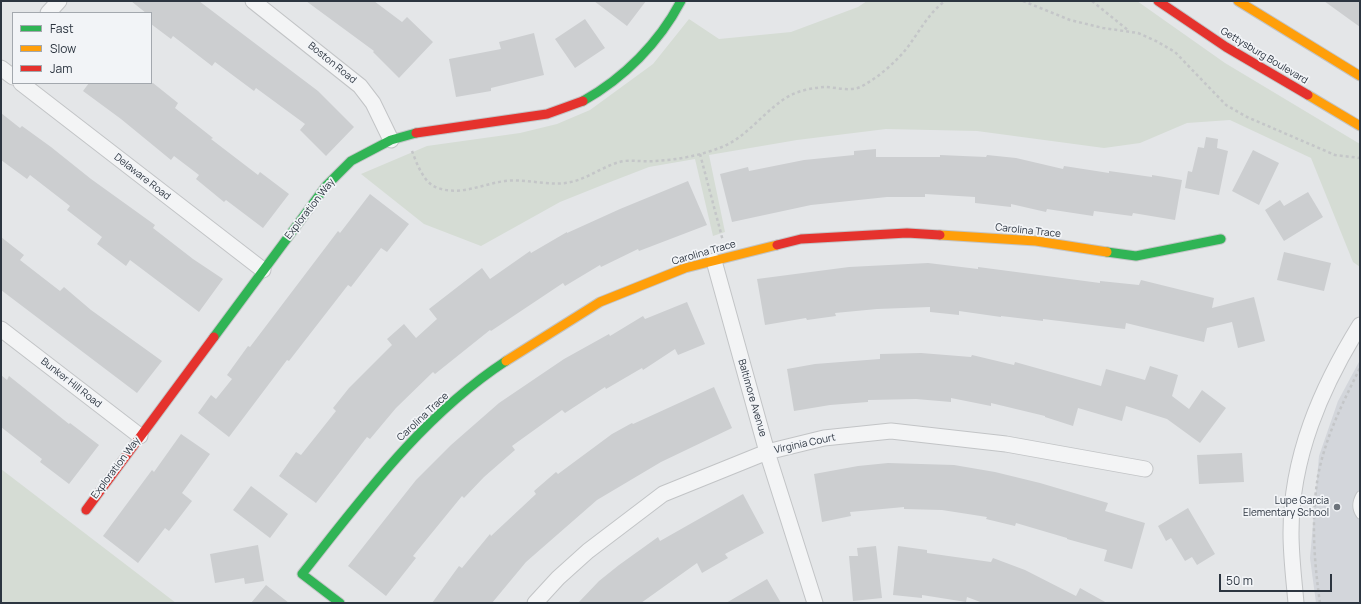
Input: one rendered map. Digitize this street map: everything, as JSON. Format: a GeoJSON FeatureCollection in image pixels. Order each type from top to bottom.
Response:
{"type":"FeatureCollection","features":[{"type":"Feature","properties":{"kind":"street"},"geometry":{"type":"LineString","coordinates":[[49,12],[59,1]]}},
{"type":"Feature","properties":{"kind":"street","name":"Boston Road"},"geometry":{"type":"LineString","coordinates":[[253,1],[360,86],[373,103],[391,140]]}},
{"type":"Feature","properties":{"kind":"street","name":"Exploration Way"},"geometry":{"type":"LineString","coordinates":[[86,510],[326,186],[351,161],[391,140],[407,136],[560,111],[590,97],[620,75],[654,44],[675,14],[681,1]]}},
{"type":"Feature","properties":{"kind":"street","name":"Gettysburg Boulevard"},"geometry":{"type":"LineString","coordinates":[[1158,1],[1226,47],[1360,126]]}},
{"type":"Feature","properties":{"kind":"street"},"geometry":{"type":"LineString","coordinates":[[1238,1],[1360,76]]}},
{"type":"Feature","properties":{"kind":"street","name":"Delaware Road"},"geometry":{"type":"LineString","coordinates":[[22,84],[263,270]]}},
{"type":"Feature","properties":{"kind":"street","name":"Carolina Trace"},"geometry":{"type":"LineString","coordinates":[[340,603],[302,574],[387,468],[420,432],[486,374],[547,334],[600,302],[685,268],[801,240],[907,233],[1036,241],[1136,256],[1222,239]]}},
{"type":"Feature","properties":{"kind":"street","name":"Baltimore Avenue"},"geometry":{"type":"LineString","coordinates":[[714,261],[768,452],[815,603]]}},
{"type":"Feature","properties":{"kind":"street"},"geometry":{"type":"LineString","coordinates":[[1296,603],[1292,565],[1291,532],[1297,475],[1310,424],[1318,403],[1336,365],[1360,325]]}},
{"type":"Feature","properties":{"kind":"street","name":"Bunker Hill Road"},"geometry":{"type":"LineString","coordinates":[[1,329],[140,436]]}},
{"type":"Feature","properties":{"kind":"street","name":"Virginia Court"},"geometry":{"type":"LineString","coordinates":[[535,603],[558,578],[588,551],[663,494],[768,452],[824,438],[891,431],[1006,444],[1145,469]]}},
{"type":"Feature","properties":{"kind":"lane"},"geometry":{"type":"LineString","coordinates":[[1360,495],[1356,501],[1356,507],[1360,515]]}},
{"type":"Feature","properties":{"kind":"path"},"geometry":{"type":"LineString","coordinates":[[407,136],[415,159],[428,183],[437,188],[450,191],[467,191],[505,181],[562,184],[576,181],[610,166],[624,162],[656,161],[700,154],[723,147],[739,138],[779,103],[792,95],[807,90],[825,87],[849,90],[862,87],[902,54],[935,8],[945,1]]}},
{"type":"Feature","properties":{"kind":"path"},"geometry":{"type":"LineString","coordinates":[[1022,1],[1070,20],[1138,33],[1156,41],[1175,52],[1226,105],[1247,117],[1335,155],[1360,158]]}},
{"type":"Feature","properties":{"kind":"path"},"geometry":{"type":"LineString","coordinates":[[1092,1],[1129,32]]}},
{"type":"Feature","properties":{"kind":"path"},"geometry":{"type":"LineString","coordinates":[[700,154],[724,246]]}},
{"type":"Feature","properties":{"kind":"path"},"geometry":{"type":"LineString","coordinates":[[1320,603],[1313,543],[1318,475],[1330,435],[1344,400],[1360,368]]}},
{"type":"Feature","properties":{"kind":"shaded area"},"geometry":{"type":"Polygon","coordinates":[[[867,1],[1137,1],[1225,63],[1360,144],[1360,267],[1353,262],[1311,158],[1230,120],[1187,123],[1140,143],[1104,148],[977,131],[886,129],[797,140],[709,155],[725,232],[713,236],[695,159],[649,167],[560,202],[481,246],[424,224],[361,174],[427,146],[520,133],[557,124],[590,110],[653,64],[689,19],[719,39],[791,32],[858,7],[867,1]]]}},
{"type":"Feature","properties":{"kind":"shaded area","name":"Lupe Garcia Elementary School"},"geometry":{"type":"Polygon","coordinates":[[[1360,360],[1360,603],[1316,603],[1310,558],[1319,456],[1338,401],[1360,360]]]}},
{"type":"Feature","properties":{"kind":"shaded area"},"geometry":{"type":"Polygon","coordinates":[[[1,469],[176,603],[1,603],[1,469]]]}},
{"type":"Feature","properties":{"kind":"building"},"geometry":{"type":"Polygon","coordinates":[[[131,1],[199,1],[318,91],[354,127],[326,156],[300,130],[305,124],[256,88],[254,91],[215,62],[212,66],[173,36],[171,39],[152,25],[152,12],[145,12],[131,1]]]}},
{"type":"Feature","properties":{"kind":"building"},"geometry":{"type":"Polygon","coordinates":[[[306,1],[374,1],[402,22],[407,17],[433,42],[399,78],[373,52],[374,51],[306,1]]]}},
{"type":"Feature","properties":{"kind":"building"},"geometry":{"type":"Polygon","coordinates":[[[594,1],[646,1],[627,26],[594,1]]]}},
{"type":"Feature","properties":{"kind":"building"},"geometry":{"type":"Polygon","coordinates":[[[1324,1],[1360,1],[1360,27],[1324,1]]]}},
{"type":"Feature","properties":{"kind":"building"},"geometry":{"type":"Polygon","coordinates":[[[585,19],[605,48],[575,68],[555,39],[585,19]]]}},
{"type":"Feature","properties":{"kind":"building"},"geometry":{"type":"Polygon","coordinates":[[[534,33],[544,75],[491,88],[491,91],[456,97],[449,59],[501,49],[499,42],[534,33]]]}},
{"type":"Feature","properties":{"kind":"building"},"geometry":{"type":"Polygon","coordinates":[[[153,83],[178,103],[175,108],[213,138],[211,139],[258,175],[260,172],[289,194],[263,228],[226,200],[224,202],[196,179],[199,175],[174,156],[171,160],[121,119],[83,91],[88,84],[153,83]]]}},
{"type":"Feature","properties":{"kind":"building"},"geometry":{"type":"Polygon","coordinates":[[[1,113],[20,128],[22,126],[51,147],[91,179],[155,225],[153,228],[193,259],[223,279],[199,312],[130,260],[126,266],[97,244],[102,237],[67,210],[70,206],[30,175],[27,179],[1,160],[1,113]]]}},
{"type":"Feature","properties":{"kind":"building"},"geometry":{"type":"Polygon","coordinates":[[[1206,137],[1218,139],[1217,148],[1228,151],[1219,195],[1185,188],[1188,171],[1192,172],[1198,147],[1204,148],[1206,137]]]}},
{"type":"Feature","properties":{"kind":"building"},"geometry":{"type":"Polygon","coordinates":[[[876,149],[876,157],[940,157],[940,155],[986,157],[987,155],[1016,158],[1063,169],[1064,166],[1109,173],[1109,171],[1152,177],[1152,175],[1182,180],[1175,220],[1133,213],[1132,216],[1094,211],[1093,216],[1047,209],[1046,212],[1011,204],[1011,207],[975,203],[975,197],[925,194],[925,197],[887,197],[811,205],[732,222],[720,174],[748,167],[749,171],[804,160],[854,155],[854,151],[876,149]]]}},
{"type":"Feature","properties":{"kind":"building"},"geometry":{"type":"Polygon","coordinates":[[[1253,150],[1279,163],[1259,205],[1232,191],[1253,150]]]}},
{"type":"Feature","properties":{"kind":"building"},"geometry":{"type":"Polygon","coordinates":[[[688,181],[707,225],[639,251],[638,249],[601,267],[600,265],[565,286],[563,283],[491,331],[490,330],[435,374],[433,372],[396,408],[370,439],[367,437],[316,503],[279,476],[296,452],[301,455],[336,411],[333,408],[349,388],[392,345],[387,339],[404,324],[416,338],[437,319],[429,309],[482,268],[490,279],[530,251],[531,253],[567,232],[688,181]]]}},
{"type":"Feature","properties":{"kind":"building"},"geometry":{"type":"Polygon","coordinates":[[[1308,192],[1323,217],[1284,241],[1265,210],[1280,200],[1284,206],[1308,192]]]}},
{"type":"Feature","properties":{"kind":"building"},"geometry":{"type":"Polygon","coordinates":[[[370,194],[409,224],[387,252],[381,248],[351,287],[348,285],[289,361],[287,360],[229,437],[198,413],[211,395],[216,399],[232,379],[227,375],[248,346],[250,347],[338,231],[340,233],[370,194]]]}},
{"type":"Feature","properties":{"kind":"building"},"geometry":{"type":"Polygon","coordinates":[[[1,237],[24,255],[20,260],[60,291],[64,287],[91,310],[162,361],[137,393],[1,290],[1,237]]]}},
{"type":"Feature","properties":{"kind":"building"},"geometry":{"type":"Polygon","coordinates":[[[1284,252],[1331,263],[1324,291],[1277,280],[1284,252]]]}},
{"type":"Feature","properties":{"kind":"building"},"geometry":{"type":"Polygon","coordinates":[[[928,263],[978,269],[978,267],[1100,283],[1100,281],[1139,285],[1141,280],[1214,298],[1212,308],[1254,297],[1265,341],[1238,348],[1232,322],[1207,328],[1204,342],[1126,323],[1125,329],[1043,319],[1043,321],[1001,317],[959,311],[959,315],[930,312],[930,307],[877,309],[835,313],[836,316],[807,320],[806,318],[765,325],[757,279],[849,267],[928,263]]]}},
{"type":"Feature","properties":{"kind":"building"},"geometry":{"type":"Polygon","coordinates":[[[687,302],[705,344],[678,355],[675,349],[643,370],[642,368],[606,389],[605,387],[565,413],[562,410],[512,446],[515,450],[484,477],[464,498],[462,496],[413,556],[416,558],[386,596],[348,566],[416,480],[451,445],[499,403],[564,359],[609,334],[610,336],[643,316],[645,319],[687,302]]]}},
{"type":"Feature","properties":{"kind":"building"},"geometry":{"type":"Polygon","coordinates":[[[921,353],[971,357],[972,355],[1014,365],[1015,362],[1101,386],[1106,369],[1145,380],[1150,366],[1178,375],[1172,396],[1189,409],[1202,390],[1226,408],[1200,443],[1167,419],[1126,406],[1122,421],[1078,408],[1073,426],[1045,416],[991,403],[991,406],[951,398],[951,402],[916,399],[868,400],[868,402],[830,405],[794,411],[787,369],[815,364],[880,359],[880,354],[921,353]]]}},
{"type":"Feature","properties":{"kind":"building"},"geometry":{"type":"Polygon","coordinates":[[[1,375],[7,380],[9,376],[69,424],[70,423],[99,445],[69,484],[40,462],[42,459],[1,427],[1,375]]]}},
{"type":"Feature","properties":{"kind":"building"},"geometry":{"type":"Polygon","coordinates":[[[714,387],[732,428],[661,462],[597,500],[526,562],[492,603],[432,603],[459,566],[462,568],[490,534],[491,536],[536,494],[534,491],[556,472],[558,474],[612,434],[632,423],[633,424],[714,387]]]}},
{"type":"Feature","properties":{"kind":"building"},"geometry":{"type":"Polygon","coordinates":[[[181,434],[210,454],[182,493],[192,501],[169,531],[165,528],[138,563],[103,536],[152,470],[154,472],[181,434]]]}},
{"type":"Feature","properties":{"kind":"building"},"geometry":{"type":"Polygon","coordinates":[[[1242,453],[1244,482],[1199,484],[1197,455],[1242,453]]]}},
{"type":"Feature","properties":{"kind":"building"},"geometry":{"type":"Polygon","coordinates":[[[888,463],[954,465],[995,472],[1040,483],[1108,503],[1105,511],[1145,523],[1132,569],[1104,561],[1107,550],[1016,523],[1015,526],[986,519],[987,517],[942,510],[904,509],[904,507],[850,512],[851,516],[822,522],[814,474],[858,466],[888,463]]]}},
{"type":"Feature","properties":{"kind":"building"},"geometry":{"type":"Polygon","coordinates":[[[251,486],[288,514],[270,538],[233,510],[251,486]]]}},
{"type":"Feature","properties":{"kind":"building"},"geometry":{"type":"Polygon","coordinates":[[[743,494],[764,533],[725,554],[728,558],[702,573],[697,563],[641,603],[578,603],[599,581],[658,537],[660,541],[743,494]]]}},
{"type":"Feature","properties":{"kind":"building"},"geometry":{"type":"Polygon","coordinates":[[[1188,508],[1215,554],[1197,565],[1192,557],[1185,561],[1171,538],[1166,541],[1158,526],[1188,508]]]}},
{"type":"Feature","properties":{"kind":"building"},"geometry":{"type":"Polygon","coordinates":[[[258,545],[264,581],[245,584],[244,578],[215,583],[210,554],[258,545]]]}},
{"type":"Feature","properties":{"kind":"building"},"geometry":{"type":"Polygon","coordinates":[[[876,546],[882,598],[853,601],[849,556],[858,556],[857,548],[876,546]]]}},
{"type":"Feature","properties":{"kind":"building"},"geometry":{"type":"Polygon","coordinates":[[[898,546],[927,550],[927,553],[991,562],[993,558],[1025,570],[1076,596],[1080,588],[1107,603],[983,603],[967,597],[966,602],[922,595],[922,598],[893,595],[898,546]]]}},
{"type":"Feature","properties":{"kind":"building"},"geometry":{"type":"Polygon","coordinates":[[[767,579],[781,603],[726,603],[767,579]]]}},
{"type":"Feature","properties":{"kind":"building"},"geometry":{"type":"Polygon","coordinates":[[[266,585],[289,603],[251,603],[266,585]]]}},
{"type":"Feature","properties":{"kind":"traffic: fast"},"geometry":{"type":"LineString","coordinates":[[583,101],[613,82],[639,58],[662,31],[681,1]]}},
{"type":"Feature","properties":{"kind":"traffic: fast"},"geometry":{"type":"LineString","coordinates":[[214,337],[326,186],[351,161],[391,140],[416,133]]}},
{"type":"Feature","properties":{"kind":"traffic: fast"},"geometry":{"type":"LineString","coordinates":[[1107,252],[1136,256],[1221,239]]}},
{"type":"Feature","properties":{"kind":"traffic: fast"},"geometry":{"type":"LineString","coordinates":[[340,603],[302,574],[395,459],[447,407],[506,361]]}},
{"type":"Feature","properties":{"kind":"traffic: slow"},"geometry":{"type":"LineString","coordinates":[[1238,1],[1360,76]]}},
{"type":"Feature","properties":{"kind":"traffic: slow"},"geometry":{"type":"LineString","coordinates":[[1308,95],[1360,126]]}},
{"type":"Feature","properties":{"kind":"traffic: slow"},"geometry":{"type":"LineString","coordinates":[[940,235],[1036,241],[1107,252]]}},
{"type":"Feature","properties":{"kind":"traffic: slow"},"geometry":{"type":"LineString","coordinates":[[506,361],[600,302],[685,268],[777,245]]}},
{"type":"Feature","properties":{"kind":"traffic: jam"},"geometry":{"type":"LineString","coordinates":[[1158,1],[1226,47],[1308,95]]}},
{"type":"Feature","properties":{"kind":"traffic: jam"},"geometry":{"type":"LineString","coordinates":[[416,133],[547,114],[583,101]]}},
{"type":"Feature","properties":{"kind":"traffic: jam"},"geometry":{"type":"LineString","coordinates":[[777,245],[801,239],[907,233],[940,235]]}},
{"type":"Feature","properties":{"kind":"traffic: jam"},"geometry":{"type":"LineString","coordinates":[[86,510],[214,337]]}},
{"type":"Feature","properties":{"kind":"place","name":"Lupe Garcia Elementary School"},"geometry":{"type":"Point","coordinates":[1337,507]}}]}
